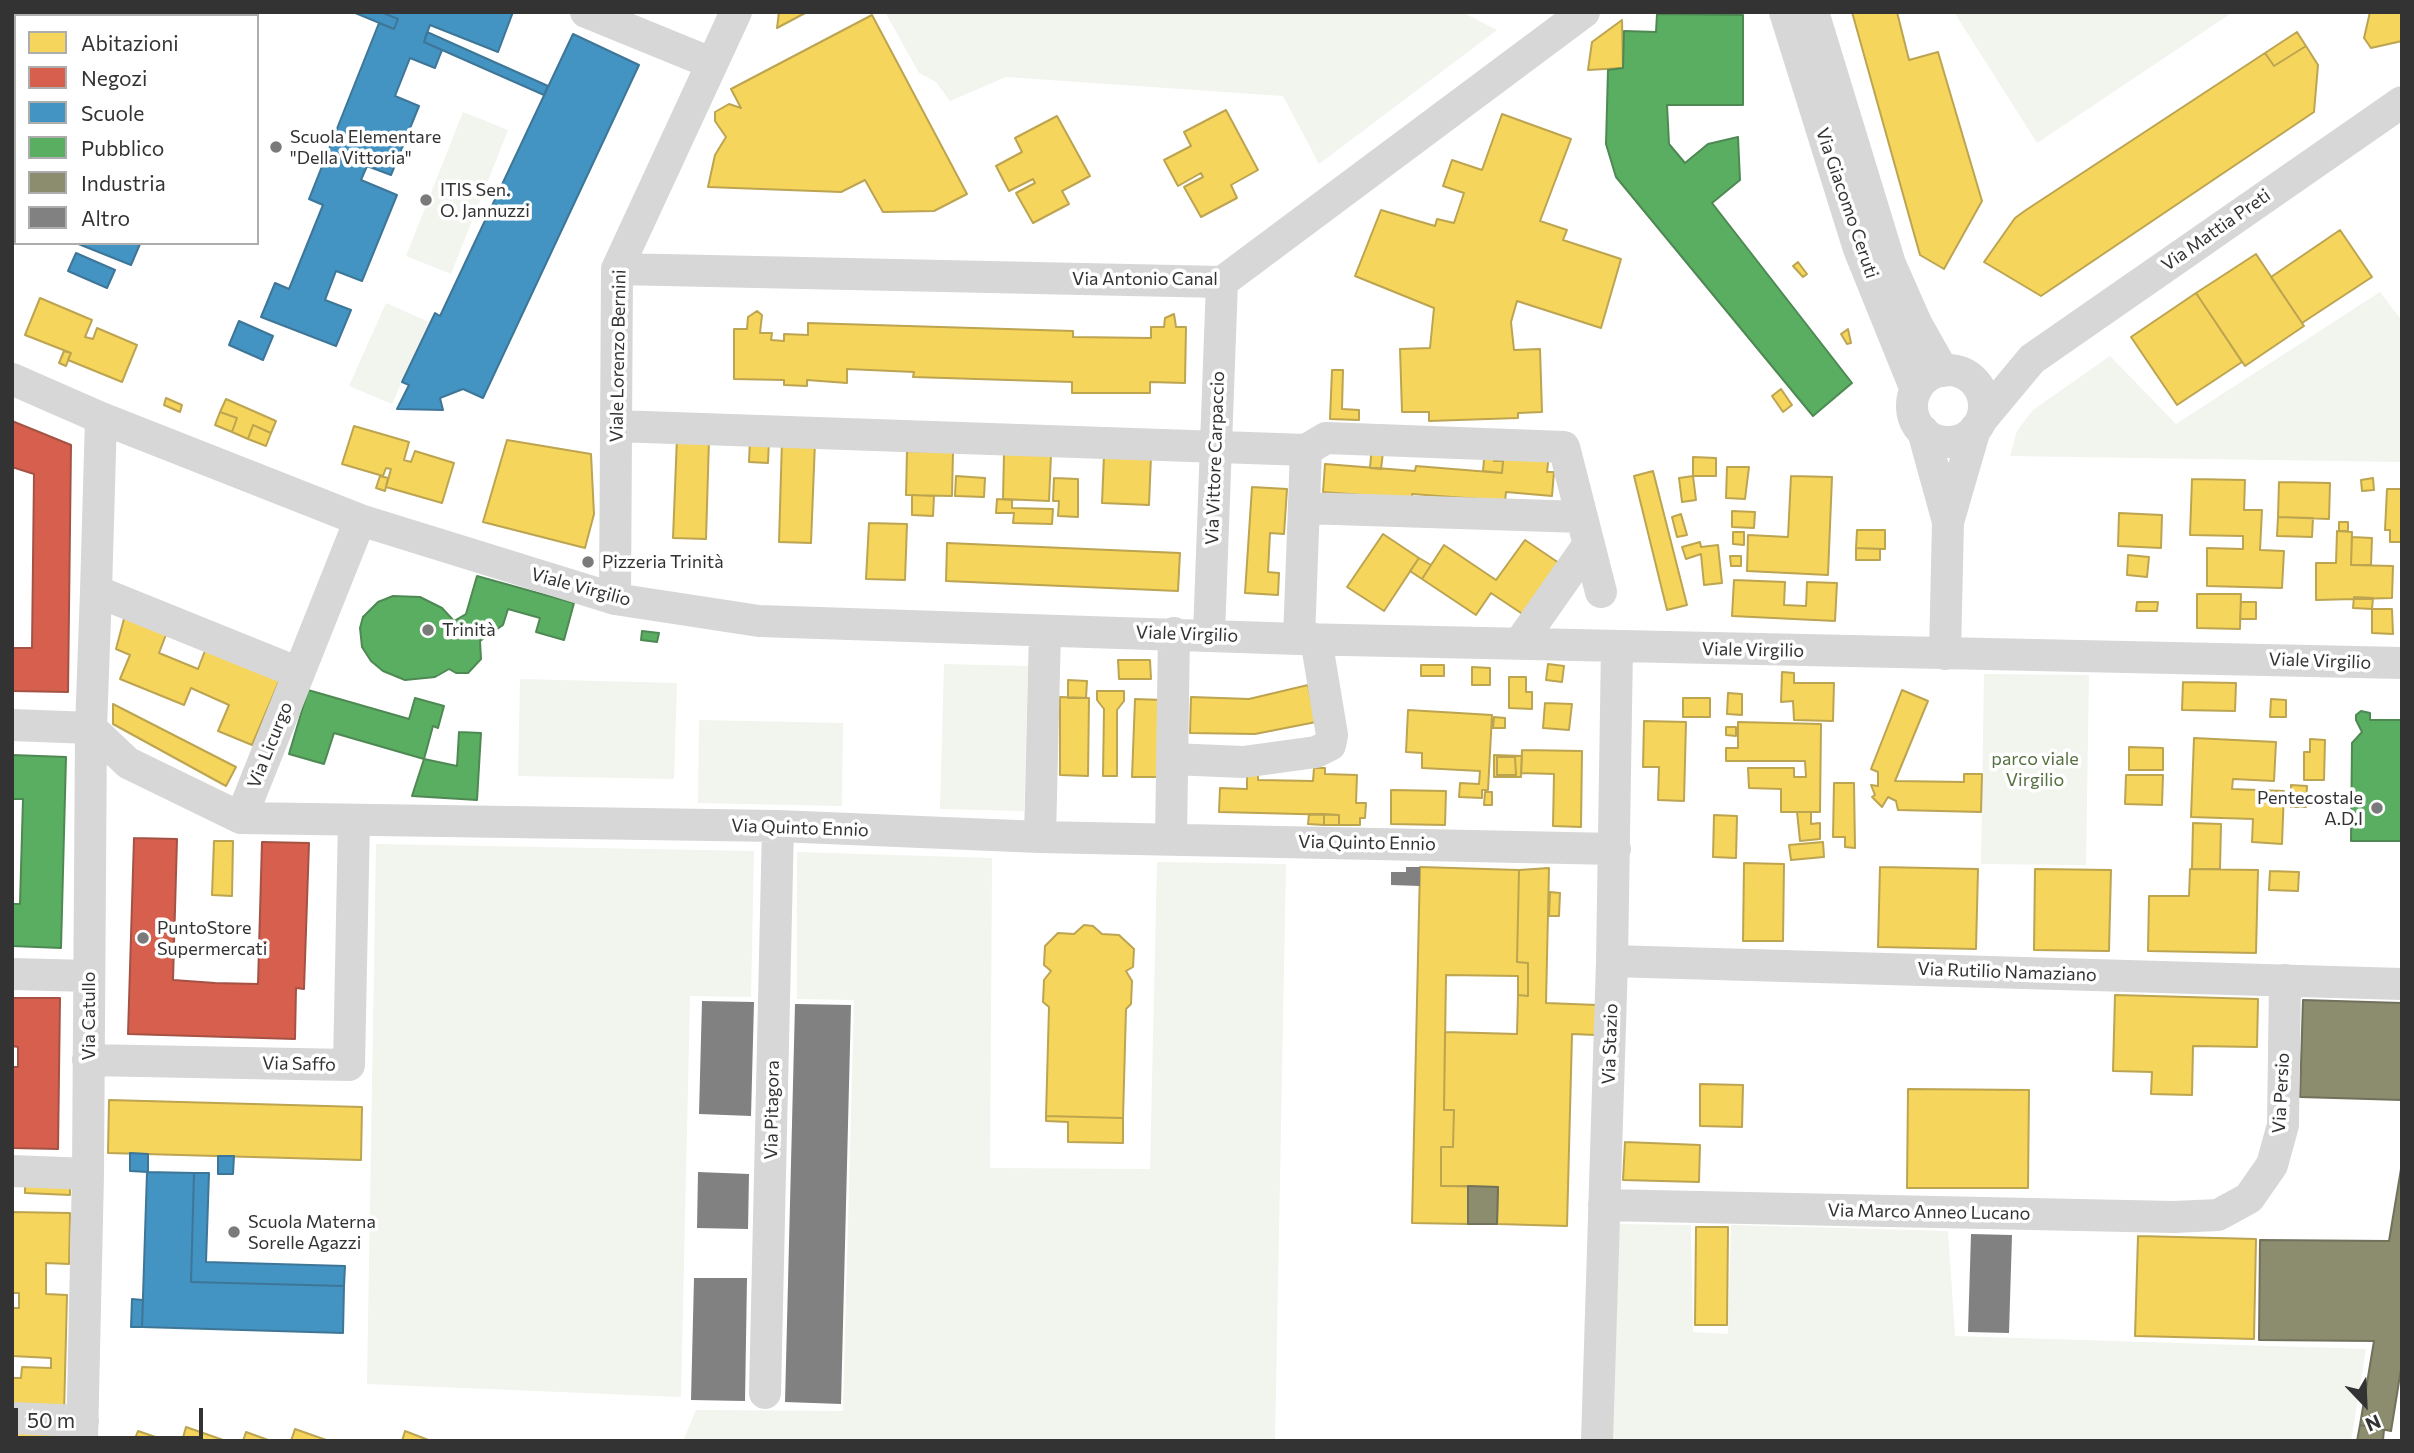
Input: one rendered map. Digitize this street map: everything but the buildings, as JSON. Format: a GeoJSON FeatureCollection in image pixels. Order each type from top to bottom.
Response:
{"type":"FeatureCollection","features":[{"type":"Feature","properties":{"kind":"street"},"geometry":{"type":"LineString","coordinates":[[586,12],[712,63]]}},
{"type":"Feature","properties":{"kind":"street","name":"Viale Lorenzo Bernini"},"geometry":{"type":"LineString","coordinates":[[615,599],[617,269],[736,12]]}},
{"type":"Feature","properties":{"kind":"street","name":"Via Antonio Canal"},"geometry":{"type":"LineString","coordinates":[[617,269],[1222,282],[1584,12]]}},
{"type":"Feature","properties":{"kind":"street","name":"Via Giacomo Ceruti"},"geometry":{"type":"LineString","coordinates":[[1785,12],[1859,248],[1916,390]]}},
{"type":"Feature","properties":{"kind":"street","name":"Via Giacomo Ceruti"},"geometry":{"type":"LineString","coordinates":[[1813,12],[1890,264],[1916,323],[1955,373]]}},
{"type":"Feature","properties":{"kind":"street","name":"Via Mattia Preti"},"geometry":{"type":"LineString","coordinates":[[1978,424],[2032,359],[2402,102]]}},
{"type":"Feature","properties":{"kind":"street","name":"Via Vittore Carpaccio"},"geometry":{"type":"LineString","coordinates":[[1209,634],[1222,282]]}},
{"type":"Feature","properties":{"kind":"street","name":"Via Mattia Preti"},"geometry":{"type":"LineString","coordinates":[[1955,373],[2032,359]]}},
{"type":"Feature","properties":{"kind":"street"},"geometry":{"type":"LineString","coordinates":[[1945,654],[1948,522],[1978,424],[1982,394],[1955,373],[1923,381],[1916,390],[1913,412],[1923,431],[1948,522]]}},
{"type":"Feature","properties":{"kind":"street","name":"Viale Virgilio"},"geometry":{"type":"LineString","coordinates":[[12,379],[101,418],[359,520],[615,599],[759,621],[1617,647],[2402,663]]}},
{"type":"Feature","properties":{"kind":"street","name":"Via Catullo"},"geometry":{"type":"LineString","coordinates":[[82,1431],[88,1174],[91,728],[101,418]]}},
{"type":"Feature","properties":{"kind":"street"},"geometry":{"type":"LineString","coordinates":[[1923,431],[1943,442],[1954,441],[1978,424]]}},
{"type":"Feature","properties":{"kind":"street"},"geometry":{"type":"LineString","coordinates":[[616,426],[1306,450],[1326,438],[1564,447],[1601,592]]}},
{"type":"Feature","properties":{"kind":"street"},"geometry":{"type":"LineString","coordinates":[[1172,758],[1243,762],[1316,752],[1330,745],[1332,735],[1308,639],[1304,508],[1306,450]]}},
{"type":"Feature","properties":{"kind":"street"},"geometry":{"type":"LineString","coordinates":[[1304,508],[1585,531]]}},
{"type":"Feature","properties":{"kind":"street","name":"Via Licurgo"},"geometry":{"type":"LineString","coordinates":[[241,818],[359,520]]}},
{"type":"Feature","properties":{"kind":"street"},"geometry":{"type":"LineString","coordinates":[[1519,644],[1585,531]]}},
{"type":"Feature","properties":{"kind":"street"},"geometry":{"type":"LineString","coordinates":[[96,591],[299,673]]}},
{"type":"Feature","properties":{"kind":"street"},"geometry":{"type":"LineString","coordinates":[[1040,836],[1045,631]]}},
{"type":"Feature","properties":{"kind":"street"},"geometry":{"type":"LineString","coordinates":[[1171,839],[1174,633]]}},
{"type":"Feature","properties":{"kind":"street","name":"Via Stazio"},"geometry":{"type":"LineString","coordinates":[[1597,1441],[1615,849],[1617,647]]}},
{"type":"Feature","properties":{"kind":"street"},"geometry":{"type":"LineString","coordinates":[[12,725],[91,728]]}},
{"type":"Feature","properties":{"kind":"street","name":"Via Quinto Ennio"},"geometry":{"type":"LineString","coordinates":[[91,728],[128,763],[241,818],[778,826],[1040,836],[1615,849]]}},
{"type":"Feature","properties":{"kind":"street","name":"Via Saffo"},"geometry":{"type":"LineString","coordinates":[[88,1060],[349,1065],[354,820]]}},
{"type":"Feature","properties":{"kind":"street","name":"Via Pitagora"},"geometry":{"type":"LineString","coordinates":[[765,1393],[778,826]]}},
{"type":"Feature","properties":{"kind":"street","name":"Via Rutilio Namaziano"},"geometry":{"type":"LineString","coordinates":[[1612,961],[2402,984]]}},
{"type":"Feature","properties":{"kind":"street"},"geometry":{"type":"LineString","coordinates":[[12,974],[89,976]]}},
{"type":"Feature","properties":{"kind":"street","name":"Via Persio"},"geometry":{"type":"LineString","coordinates":[[2249,1198],[2272,1165],[2283,1125],[2285,980]]}},
{"type":"Feature","properties":{"kind":"street"},"geometry":{"type":"LineString","coordinates":[[12,1171],[88,1174]]}},
{"type":"Feature","properties":{"kind":"street","name":"Via Marco Anneo Lucano"},"geometry":{"type":"LineString","coordinates":[[1604,1205],[2174,1217],[2218,1215],[2249,1198]]}},
{"type":"Feature","properties":{"kind":"street"},"geometry":{"type":"LineString","coordinates":[[12,1418],[82,1431]]}},
{"type":"Feature","properties":{"kind":"green space"},"geometry":{"type":"Polygon","coordinates":[[[885,12],[1462,12],[1497,30],[1319,164],[1283,96],[1006,77],[950,101],[936,82],[919,73],[885,12]]]}},
{"type":"Feature","properties":{"kind":"green space"},"geometry":{"type":"Polygon","coordinates":[[[1954,12],[2233,12],[2037,143],[1954,12]]]}},
{"type":"Feature","properties":{"kind":"green space"},"geometry":{"type":"Polygon","coordinates":[[[463,112],[508,130],[451,274],[406,256],[463,112]]]}},
{"type":"Feature","properties":{"kind":"green space"},"geometry":{"type":"Polygon","coordinates":[[[2380,292],[2399,317],[2402,316],[2402,462],[2010,456],[2017,431],[2033,410],[2110,356],[2176,424],[2380,292]]]}},
{"type":"Feature","properties":{"kind":"green space"},"geometry":{"type":"Polygon","coordinates":[[[386,303],[429,322],[392,404],[349,386],[386,303]]]}},
{"type":"Feature","properties":{"kind":"green space"},"geometry":{"type":"Polygon","coordinates":[[[944,664],[1028,666],[1024,811],[940,809],[944,664]]]}},
{"type":"Feature","properties":{"kind":"green space","name":"parco viale Virgilio"},"geometry":{"type":"Polygon","coordinates":[[[1984,674],[2089,675],[2086,865],[1981,864],[1984,674]]]}},
{"type":"Feature","properties":{"kind":"green space"},"geometry":{"type":"Polygon","coordinates":[[[520,679],[677,683],[674,779],[518,776],[520,679]]]}},
{"type":"Feature","properties":{"kind":"green space"},"geometry":{"type":"Polygon","coordinates":[[[699,720],[843,723],[842,806],[698,803],[699,720]]]}},
{"type":"Feature","properties":{"kind":"green space"},"geometry":{"type":"Polygon","coordinates":[[[376,844],[754,851],[751,997],[690,996],[681,1397],[367,1384],[376,844]]]}},
{"type":"Feature","properties":{"kind":"green space"},"geometry":{"type":"Polygon","coordinates":[[[797,852],[992,858],[990,1168],[1150,1169],[1157,862],[1286,864],[1275,1441],[683,1441],[696,1410],[843,1411],[854,1000],[797,999],[797,852]]]}},
{"type":"Feature","properties":{"kind":"green space"},"geometry":{"type":"Polygon","coordinates":[[[1615,1224],[1691,1225],[1693,1332],[1728,1334],[1731,1225],[1948,1231],[1955,1336],[2366,1349],[2351,1441],[1610,1441],[1615,1224]]]}},
{"type":"Feature","properties":{"kind":"place","name":"Scuola Elementare \"Della Vittoria\""},"geometry":{"type":"Point","coordinates":[276,147]}},
{"type":"Feature","properties":{"kind":"place","name":"ITIS Sen. O. Jannuzzi"},"geometry":{"type":"Point","coordinates":[426,200]}},
{"type":"Feature","properties":{"kind":"place","name":"Pizzeria Trinità"},"geometry":{"type":"Point","coordinates":[588,562]}},
{"type":"Feature","properties":{"kind":"place","name":"Trinità"},"geometry":{"type":"Point","coordinates":[428,630]}},
{"type":"Feature","properties":{"kind":"place","name":"Pentecostale A.D.I"},"geometry":{"type":"Point","coordinates":[2377,808]}},
{"type":"Feature","properties":{"kind":"place","name":"PuntoStore Supermercati"},"geometry":{"type":"Point","coordinates":[143,938]}},
{"type":"Feature","properties":{"kind":"place","name":"Scuola Materna Sorelle Agazzi"},"geometry":{"type":"Point","coordinates":[234,1232]}}]}
